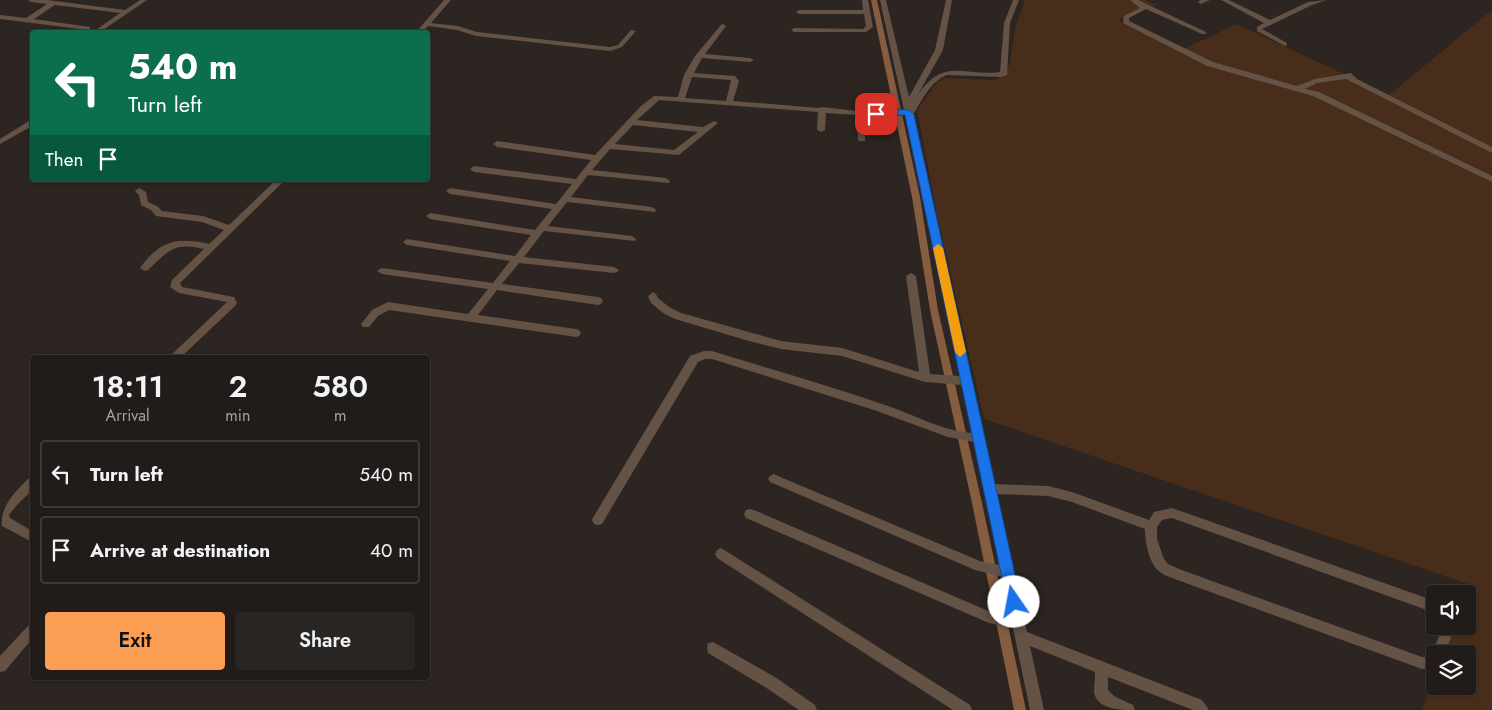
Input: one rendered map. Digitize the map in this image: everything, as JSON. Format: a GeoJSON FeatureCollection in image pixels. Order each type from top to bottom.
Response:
{"type":"FeatureCollection","features":[{"type":"Feature","properties":{"kind":"street"},"geometry":{"type":"LineString","coordinates":[[31,0],[127,12]]}},
{"type":"Feature","properties":{"kind":"street"},"geometry":{"type":"LineString","coordinates":[[99,30],[144,0]]}},
{"type":"Feature","properties":{"kind":"street"},"geometry":{"type":"LineString","coordinates":[[421,30],[448,0]]}},
{"type":"Feature","properties":{"kind":"street"},"geometry":{"type":"LineString","coordinates":[[909,111],[939,50],[949,0]]}},
{"type":"Feature","properties":{"kind":"street"},"geometry":{"type":"LineString","coordinates":[[909,111],[934,79],[940,75],[946,73],[1001,75],[1004,73],[1007,23],[1016,0]]}},
{"type":"Feature","properties":{"kind":"street"},"geometry":{"type":"LineString","coordinates":[[1133,0],[1204,33]]}},
{"type":"Feature","properties":{"kind":"street"},"geometry":{"type":"LineString","coordinates":[[1224,0],[1268,22]]}},
{"type":"Feature","properties":{"kind":"street"},"geometry":{"type":"LineString","coordinates":[[1286,44],[1259,30],[1259,28],[1310,3],[1324,0]]}},
{"type":"Feature","properties":{"kind":"street"},"geometry":{"type":"LineString","coordinates":[[28,20],[58,2]]}},
{"type":"Feature","properties":{"kind":"street"},"geometry":{"type":"LineString","coordinates":[[799,12],[882,3],[909,111],[966,381],[975,438],[990,489],[1013,622],[1022,638],[1037,710]]}},
{"type":"Feature","properties":{"kind":"street"},"geometry":{"type":"LineString","coordinates":[[794,30],[864,31],[870,27],[868,4]]}},
{"type":"Feature","properties":{"kind":"street"},"geometry":{"type":"LineString","coordinates":[[1143,6],[1143,9],[1126,17],[1125,22],[1210,64],[1316,94],[1492,179]]}},
{"type":"Feature","properties":{"kind":"street"},"geometry":{"type":"LineString","coordinates":[[0,17],[88,28]]}},
{"type":"Feature","properties":{"kind":"street"},"geometry":{"type":"LineString","coordinates":[[427,24],[458,28],[476,34],[610,49],[620,46],[633,31]]}},
{"type":"Feature","properties":{"kind":"street"},"geometry":{"type":"LineString","coordinates":[[681,99],[688,76],[699,56],[724,26]]}},
{"type":"Feature","properties":{"kind":"street"},"geometry":{"type":"LineString","coordinates":[[699,56],[750,60]]}},
{"type":"Feature","properties":{"kind":"street"},"geometry":{"type":"LineString","coordinates":[[688,76],[732,78],[735,82],[728,103]]}},
{"type":"Feature","properties":{"kind":"street"},"geometry":{"type":"LineString","coordinates":[[1300,88],[1315,81],[1348,76],[1354,81],[1492,150]]}},
{"type":"Feature","properties":{"kind":"street"},"geometry":{"type":"LineString","coordinates":[[470,318],[585,172],[644,108],[657,98],[875,112],[909,111]]}},
{"type":"Feature","properties":{"kind":"street"},"geometry":{"type":"LineString","coordinates":[[821,130],[822,109]]}},
{"type":"Feature","properties":{"kind":"street"},"geometry":{"type":"LineString","coordinates":[[859,111],[862,138]]}},
{"type":"Feature","properties":{"kind":"street"},"geometry":{"type":"LineString","coordinates":[[631,122],[705,130]]}},
{"type":"Feature","properties":{"kind":"street"},"geometry":{"type":"LineString","coordinates":[[0,142],[30,123]]}},
{"type":"Feature","properties":{"kind":"street"},"geometry":{"type":"LineString","coordinates":[[608,146],[676,153],[714,123]]}},
{"type":"Feature","properties":{"kind":"street"},"geometry":{"type":"LineString","coordinates":[[497,144],[597,158]]}},
{"type":"Feature","properties":{"kind":"street"},"geometry":{"type":"LineString","coordinates":[[474,169],[577,182]]}},
{"type":"Feature","properties":{"kind":"street"},"geometry":{"type":"LineString","coordinates":[[585,172],[666,181]]}},
{"type":"Feature","properties":{"kind":"street"},"geometry":{"type":"LineString","coordinates":[[176,355],[232,303],[231,299],[223,296],[179,290],[175,287],[175,282],[279,182]]}},
{"type":"Feature","properties":{"kind":"street"},"geometry":{"type":"LineString","coordinates":[[139,191],[143,194],[144,203],[154,208],[160,214],[203,219],[229,228]]}},
{"type":"Feature","properties":{"kind":"street"},"geometry":{"type":"LineString","coordinates":[[450,191],[557,207]]}},
{"type":"Feature","properties":{"kind":"street"},"geometry":{"type":"LineString","coordinates":[[564,199],[652,210]]}},
{"type":"Feature","properties":{"kind":"street"},"geometry":{"type":"LineString","coordinates":[[430,216],[539,230],[632,239]]}},
{"type":"Feature","properties":{"kind":"street"},"geometry":{"type":"LineString","coordinates":[[145,268],[173,244],[187,241],[210,247]]}},
{"type":"Feature","properties":{"kind":"street"},"geometry":{"type":"LineString","coordinates":[[407,242],[516,259],[614,270]]}},
{"type":"Feature","properties":{"kind":"street"},"geometry":{"type":"LineString","coordinates":[[382,271],[598,301]]}},
{"type":"Feature","properties":{"kind":"street"},"geometry":{"type":"LineString","coordinates":[[911,276],[925,378]]}},
{"type":"Feature","properties":{"kind":"street"},"geometry":{"type":"LineString","coordinates":[[654,296],[654,300],[666,310],[678,316],[782,346],[842,352],[925,378],[966,381]]}},
{"type":"Feature","properties":{"kind":"street"},"geometry":{"type":"LineString","coordinates":[[366,324],[375,313],[388,306],[576,333]]}},
{"type":"Feature","properties":{"kind":"street"},"geometry":{"type":"LineString","coordinates":[[598,520],[694,359],[704,355],[712,355],[856,399],[899,413],[956,436],[975,438]]}},
{"type":"Feature","properties":{"kind":"street"},"geometry":{"type":"LineString","coordinates":[[774,479],[979,566],[1003,572]]}},
{"type":"Feature","properties":{"kind":"street"},"geometry":{"type":"LineString","coordinates":[[30,485],[12,502],[3,514],[6,522],[30,536]]}},
{"type":"Feature","properties":{"kind":"street"},"geometry":{"type":"LineString","coordinates":[[990,489],[1048,491],[1072,497],[1151,526]]}},
{"type":"Feature","properties":{"kind":"street"},"geometry":{"type":"LineString","coordinates":[[1426,604],[1172,513],[1158,516],[1151,526],[1152,539],[1159,562],[1164,568],[1176,574],[1426,663]]}},
{"type":"Feature","properties":{"kind":"street"},"geometry":{"type":"LineString","coordinates":[[750,514],[994,619],[1013,622]]}},
{"type":"Feature","properties":{"kind":"street"},"geometry":{"type":"LineString","coordinates":[[721,554],[965,710]]}},
{"type":"Feature","properties":{"kind":"street"},"geometry":{"type":"LineString","coordinates":[[0,666],[30,632]]}},
{"type":"Feature","properties":{"kind":"street"},"geometry":{"type":"LineString","coordinates":[[1022,638],[1102,667],[1197,705],[1202,710]]}},
{"type":"Feature","properties":{"kind":"street"},"geometry":{"type":"LineString","coordinates":[[713,648],[770,682],[805,708]]}},
{"type":"Feature","properties":{"kind":"street"},"geometry":{"type":"LineString","coordinates":[[1102,667],[1101,693],[1114,704],[1128,710]]}},
{"type":"Feature","properties":{"kind":"shaded area"},"geometry":{"type":"Polygon","coordinates":[[[1025,0],[1145,0],[1157,5],[1118,20],[1183,49],[1237,24],[1389,95],[1492,10],[1492,710],[1422,710],[1427,695],[1476,695],[1476,645],[1445,645],[1449,635],[1476,635],[1476,585],[1468,585],[984,419],[937,215],[917,110],[937,82],[944,78],[996,80],[1010,64],[1015,28],[1025,0]]]}},
{"type":"Feature","properties":{"kind":"waterway"},"geometry":{"type":"LineString","coordinates":[[874,0],[916,197],[934,310],[1020,710]]}},
{"type":"Feature","properties":{"kind":"slow traffic"},"geometry":{"type":"LineString","coordinates":[[938,248],[960,352]]}},
{"type":"Feature","properties":{"kind":"route"},"geometry":{"type":"LineString","coordinates":[[876,114],[888,112],[909,113],[910,115],[1014,602]]}}]}
